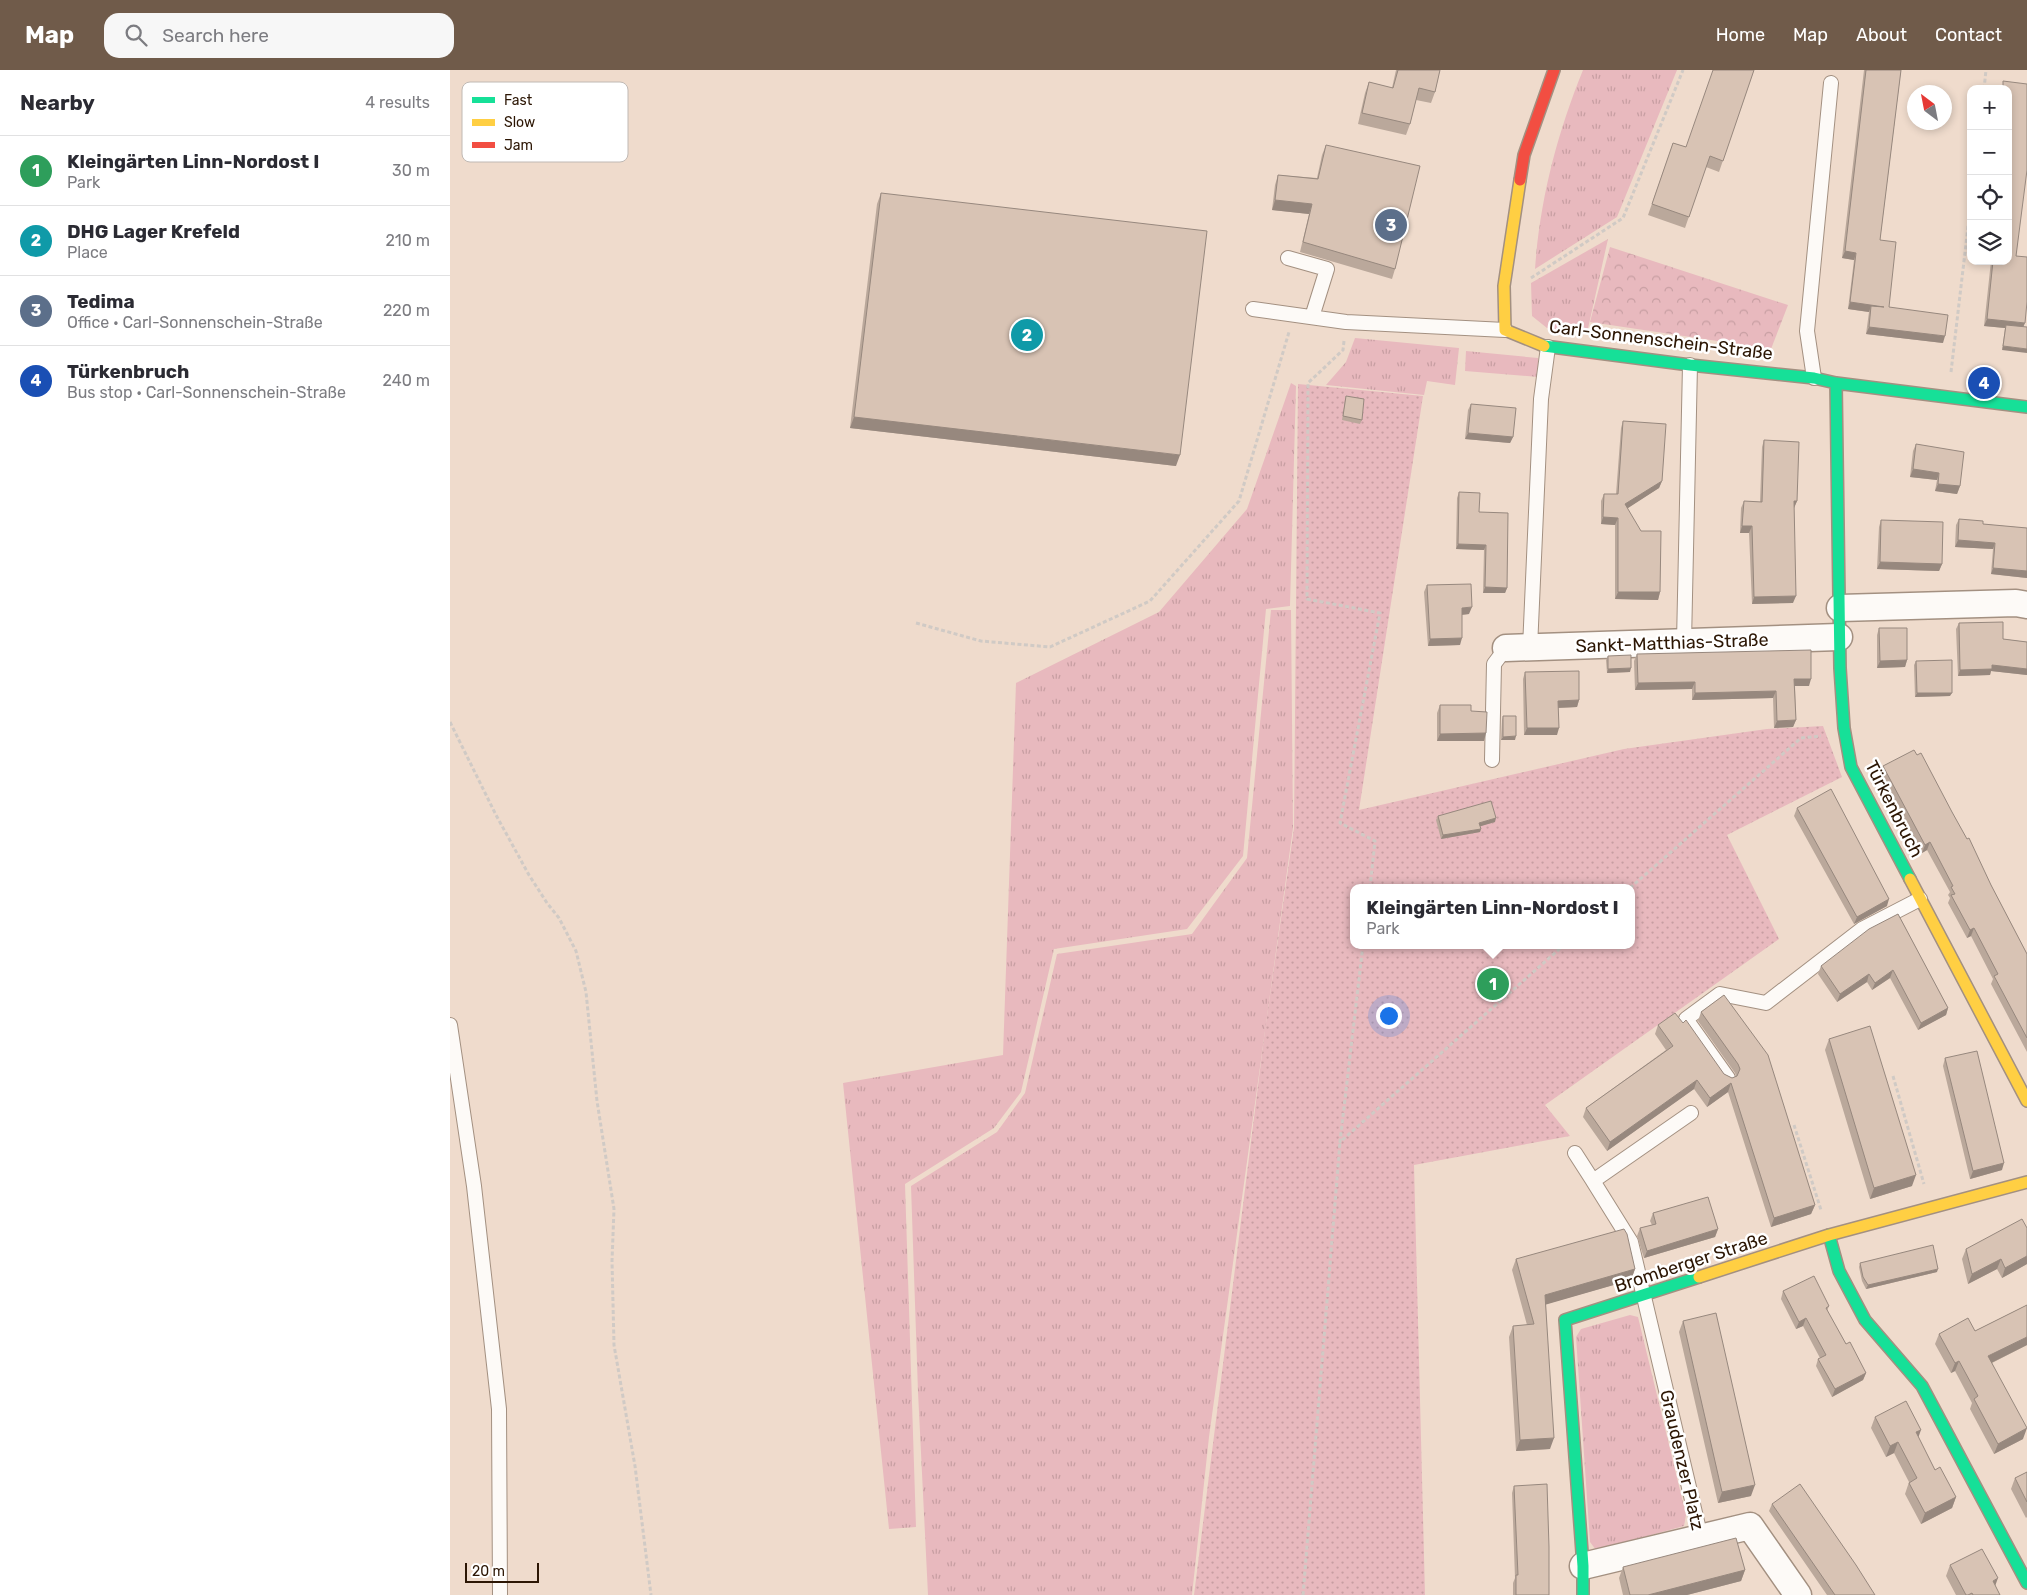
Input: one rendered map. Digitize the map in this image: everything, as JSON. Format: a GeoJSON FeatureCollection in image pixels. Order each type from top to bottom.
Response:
{"type":"FeatureCollection","features":[{"type":"Feature","properties":{"kind":"street"},"geometry":{"type":"LineString","coordinates":[[1505,330],[1504,286],[1524,155],[1554,70]]}},
{"type":"Feature","properties":{"kind":"street","name":"Carl-Sonnenschein-Straße"},"geometry":{"type":"LineString","coordinates":[[1505,330],[1548,347],[1814,378],[1836,383],[2027,407]]}},
{"type":"Feature","properties":{"kind":"street","name":"Türkenbruch"},"geometry":{"type":"LineString","coordinates":[[1836,383],[1839,637],[1844,735],[1851,767],[2027,1101]]}},
{"type":"Feature","properties":{"kind":"street"},"geometry":{"type":"LineString","coordinates":[[1840,608],[2016,603],[2027,605]]}},
{"type":"Feature","properties":{"kind":"street","name":"Sankt-Matthias-Straße"},"geometry":{"type":"LineString","coordinates":[[1518,648],[1839,637]]}},
{"type":"Feature","properties":{"kind":"street","name":"Bromberger Straße"},"geometry":{"type":"LineString","coordinates":[[1583,1566],[1565,1320],[1829,1235],[2027,1182]]}},
{"type":"Feature","properties":{"kind":"street"},"geometry":{"type":"LineString","coordinates":[[1829,1235],[1839,1271],[1865,1320],[1922,1386],[2027,1583]]}},
{"type":"Feature","properties":{"kind":"street"},"geometry":{"type":"LineString","coordinates":[[1701,1538],[1750,1526],[1798,1595]]}},
{"type":"Feature","properties":{"kind":"street","name":"Graudenzer Platz"},"geometry":{"type":"LineString","coordinates":[[1583,1566],[1701,1538]]}},
{"type":"Feature","properties":{"kind":"street"},"geometry":{"type":"LineString","coordinates":[[1583,1566],[1583,1595]]}},
{"type":"Feature","properties":{"kind":"lane"},"geometry":{"type":"LineString","coordinates":[[1814,378],[1807,331],[1831,83]]}},
{"type":"Feature","properties":{"kind":"lane"},"geometry":{"type":"LineString","coordinates":[[1288,258],[1327,268],[1312,317]]}},
{"type":"Feature","properties":{"kind":"lane","name":"Carl-Sonnenschein-Straße"},"geometry":{"type":"LineString","coordinates":[[1253,309],[1346,322],[1505,330]]}},
{"type":"Feature","properties":{"kind":"lane"},"geometry":{"type":"LineString","coordinates":[[1492,760],[1494,664],[1518,648],[1541,400],[1548,347]]}},
{"type":"Feature","properties":{"kind":"lane"},"geometry":{"type":"LineString","coordinates":[[1684,642],[1690,365]]}},
{"type":"Feature","properties":{"kind":"lane"},"geometry":{"type":"LineString","coordinates":[[1728,1078],[1686,1019],[1720,994],[1766,1003],[1862,929],[1920,899]]}},
{"type":"Feature","properties":{"kind":"lane"},"geometry":{"type":"LineString","coordinates":[[450,1025],[474,1186],[499,1408],[500,1595]]}},
{"type":"Feature","properties":{"kind":"lane"},"geometry":{"type":"LineString","coordinates":[[1593,1180],[1691,1113]]}},
{"type":"Feature","properties":{"kind":"lane","name":"Graudenzer Platz"},"geometry":{"type":"LineString","coordinates":[[1575,1153],[1631,1242],[1701,1538]]}},
{"type":"Feature","properties":{"kind":"path"},"geometry":{"type":"LineString","coordinates":[[1504,286],[1532,278],[1623,218],[1683,70]]}},
{"type":"Feature","properties":{"kind":"path"},"geometry":{"type":"LineString","coordinates":[[1984,85],[1986,70]]}},
{"type":"Feature","properties":{"kind":"path"},"geometry":{"type":"LineString","coordinates":[[1948,398],[1969,220]]}},
{"type":"Feature","properties":{"kind":"path"},"geometry":{"type":"LineString","coordinates":[[916,623],[981,641],[1050,647],[1150,601],[1239,500],[1294,316]]}},
{"type":"Feature","properties":{"kind":"path"},"geometry":{"type":"LineString","coordinates":[[1346,322],[1343,350],[1308,383],[1307,599],[1380,613],[1340,823],[1375,840],[1370,884]]}},
{"type":"Feature","properties":{"kind":"path"},"geometry":{"type":"LineString","coordinates":[[450,722],[501,823],[547,903],[559,918],[576,951],[586,992],[597,1101],[614,1209],[612,1261],[614,1345],[635,1466],[651,1595]]}},
{"type":"Feature","properties":{"kind":"path"},"geometry":{"type":"LineString","coordinates":[[1635,884],[1800,738],[1844,735]]}},
{"type":"Feature","properties":{"kind":"path"},"geometry":{"type":"LineString","coordinates":[[1303,1595],[1340,1142],[1363,949]]}},
{"type":"Feature","properties":{"kind":"path"},"geometry":{"type":"LineString","coordinates":[[1340,1142],[1559,949]]}},
{"type":"Feature","properties":{"kind":"path"},"geometry":{"type":"LineString","coordinates":[[1893,1076],[1932,1208]]}},
{"type":"Feature","properties":{"kind":"path"},"geometry":{"type":"LineString","coordinates":[[1794,1125],[1829,1235]]}},
{"type":"Feature","properties":{"kind":"green space"},"geometry":{"type":"Polygon","coordinates":[[[1583,70],[1677,70],[1617,217],[1535,269],[1541,217],[1551,167],[1565,118],[1583,70]]]}},
{"type":"Feature","properties":{"kind":"green space"},"geometry":{"type":"Polygon","coordinates":[[[1608,239],[1587,333],[1547,328],[1532,316],[1531,283],[1608,239]]]}},
{"type":"Feature","properties":{"kind":"green space"},"geometry":{"type":"Polygon","coordinates":[[[1610,247],[1788,305],[1771,349],[1590,322],[1610,247]]]}},
{"type":"Feature","properties":{"kind":"green space"},"geometry":{"type":"Polygon","coordinates":[[[1355,338],[1459,348],[1455,385],[1427,381],[1424,395],[1326,385],[1346,362],[1355,338]]]}},
{"type":"Feature","properties":{"kind":"green space"},"geometry":{"type":"Polygon","coordinates":[[[1466,351],[1538,358],[1538,377],[1465,371],[1466,351]]]}},
{"type":"Feature","properties":{"kind":"green space"},"geometry":{"type":"Polygon","coordinates":[[[1291,383],[1296,386],[1290,606],[1266,609],[1243,856],[1187,929],[1054,949],[1021,1092],[994,1128],[905,1184],[916,1527],[889,1529],[843,1083],[1003,1055],[1016,683],[1159,612],[1247,509],[1291,383]]]}},
{"type":"Feature","properties":{"kind":"green space"},"geometry":{"type":"Polygon","coordinates":[[[1298,384],[1423,396],[1359,810],[1624,749],[1767,729],[1823,726],[1842,777],[1727,835],[1779,939],[1545,1105],[1570,1136],[1414,1165],[1425,1595],[1194,1595],[1265,1030],[1294,828],[1298,384]]]}},
{"type":"Feature","properties":{"kind":"green space"},"geometry":{"type":"Polygon","coordinates":[[[1271,610],[1291,610],[1293,828],[1209,1437],[1192,1595],[928,1595],[918,1392],[911,1186],[997,1132],[1025,1093],[1057,954],[1192,934],[1247,858],[1271,610]]]}},
{"type":"Feature","properties":{"kind":"green space"},"geometry":{"type":"Polygon","coordinates":[[[1630,1315],[1638,1317],[1686,1515],[1684,1526],[1596,1550],[1590,1542],[1576,1337],[1581,1329],[1630,1315]]]}},
{"type":"Feature","properties":{"kind":"building"},"geometry":{"type":"Polygon","coordinates":[[[1398,70],[1440,70],[1435,92],[1419,88],[1410,124],[1362,113],[1369,82],[1393,88],[1398,70]]]}},
{"type":"Feature","properties":{"kind":"building"},"geometry":{"type":"Polygon","coordinates":[[[1713,70],[1754,70],[1723,161],[1710,156],[1689,217],[1652,204],[1673,143],[1686,147],[1713,70]]]}},
{"type":"Feature","properties":{"kind":"building"},"geometry":{"type":"Polygon","coordinates":[[[1866,70],[1901,70],[1880,240],[1896,242],[1889,307],[1948,315],[1945,336],[1869,327],[1871,306],[1884,307],[1850,302],[1856,253],[1845,251],[1866,70]]]}},
{"type":"Feature","properties":{"kind":"building"},"geometry":{"type":"Polygon","coordinates":[[[2003,81],[2027,84],[2027,170],[2016,256],[2027,257],[2025,323],[1987,319],[1993,265],[2012,265],[2012,85],[2003,85],[2003,81]]]}},
{"type":"Feature","properties":{"kind":"building"},"geometry":{"type":"Polygon","coordinates":[[[1326,145],[1420,166],[1395,269],[1303,242],[1312,204],[1275,200],[1278,175],[1318,179],[1326,145]]]}},
{"type":"Feature","properties":{"kind":"building"},"geometry":{"type":"Polygon","coordinates":[[[881,193],[1207,231],[1180,455],[854,417],[881,193]]]}},
{"type":"Feature","properties":{"kind":"building"},"geometry":{"type":"Polygon","coordinates":[[[2006,325],[2027,327],[2027,349],[2003,346],[2006,325]]]}},
{"type":"Feature","properties":{"kind":"building"},"geometry":{"type":"Polygon","coordinates":[[[1346,396],[1364,399],[1362,420],[1343,416],[1346,396]]]}},
{"type":"Feature","properties":{"kind":"building"},"geometry":{"type":"Polygon","coordinates":[[[1471,404],[1516,408],[1513,437],[1468,433],[1471,404]]]}},
{"type":"Feature","properties":{"kind":"building"},"geometry":{"type":"Polygon","coordinates":[[[1623,421],[1666,424],[1662,481],[1625,504],[1641,531],[1661,531],[1660,592],[1618,592],[1618,518],[1603,517],[1604,494],[1618,494],[1623,421]]]}},
{"type":"Feature","properties":{"kind":"building"},"geometry":{"type":"Polygon","coordinates":[[[1764,440],[1799,442],[1797,501],[1794,501],[1796,596],[1754,597],[1752,526],[1742,526],[1744,501],[1762,502],[1764,440]]]}},
{"type":"Feature","properties":{"kind":"building"},"geometry":{"type":"Polygon","coordinates":[[[1916,444],[1964,452],[1960,486],[1938,484],[1939,473],[1913,469],[1916,444]]]}},
{"type":"Feature","properties":{"kind":"building"},"geometry":{"type":"Polygon","coordinates":[[[1459,492],[1480,493],[1479,512],[1508,513],[1507,588],[1485,587],[1486,545],[1458,544],[1459,492]]]}},
{"type":"Feature","properties":{"kind":"building"},"geometry":{"type":"Polygon","coordinates":[[[1959,519],[1983,521],[1983,524],[2027,528],[2027,571],[1993,568],[1995,543],[1958,540],[1959,519]]]}},
{"type":"Feature","properties":{"kind":"building"},"geometry":{"type":"Polygon","coordinates":[[[1881,520],[1943,522],[1942,564],[1880,562],[1881,520]]]}},
{"type":"Feature","properties":{"kind":"building"},"geometry":{"type":"Polygon","coordinates":[[[1471,584],[1472,607],[1462,608],[1462,638],[1430,639],[1427,585],[1471,584]]]}},
{"type":"Feature","properties":{"kind":"building"},"geometry":{"type":"Polygon","coordinates":[[[2003,622],[2003,639],[2027,642],[2027,669],[1992,665],[1992,669],[1960,670],[1959,623],[2003,622]]]}},
{"type":"Feature","properties":{"kind":"building"},"geometry":{"type":"Polygon","coordinates":[[[1879,628],[1907,628],[1907,660],[1880,661],[1879,628]]]}},
{"type":"Feature","properties":{"kind":"building"},"geometry":{"type":"Polygon","coordinates":[[[1811,650],[1811,679],[1794,679],[1796,720],[1777,721],[1776,691],[1695,693],[1695,682],[1638,683],[1637,654],[1811,650]]]}},
{"type":"Feature","properties":{"kind":"building"},"geometry":{"type":"Polygon","coordinates":[[[1631,655],[1631,668],[1608,669],[1608,656],[1631,655]]]}},
{"type":"Feature","properties":{"kind":"building"},"geometry":{"type":"Polygon","coordinates":[[[1952,660],[1952,693],[1917,693],[1916,661],[1952,660]]]}},
{"type":"Feature","properties":{"kind":"building"},"geometry":{"type":"Polygon","coordinates":[[[1579,671],[1579,700],[1558,701],[1559,728],[1527,728],[1525,672],[1579,671]]]}},
{"type":"Feature","properties":{"kind":"building"},"geometry":{"type":"Polygon","coordinates":[[[1440,705],[1471,705],[1471,711],[1487,712],[1486,733],[1440,734],[1440,705]]]}},
{"type":"Feature","properties":{"kind":"building"},"geometry":{"type":"Polygon","coordinates":[[[1503,716],[1516,716],[1516,736],[1503,737],[1503,716]]]}},
{"type":"Feature","properties":{"kind":"building"},"geometry":{"type":"Polygon","coordinates":[[[1914,750],[1917,755],[1921,753],[1967,839],[1969,838],[2027,954],[2027,1038],[1994,976],[1998,974],[1974,928],[1970,930],[1951,895],[1955,894],[1951,887],[1953,886],[1930,842],[1925,845],[1883,766],[1914,750]]]}},
{"type":"Feature","properties":{"kind":"building"},"geometry":{"type":"Polygon","coordinates":[[[1831,789],[1889,899],[1857,917],[1797,808],[1831,789]]]}},
{"type":"Feature","properties":{"kind":"building"},"geometry":{"type":"Polygon","coordinates":[[[1491,801],[1496,818],[1479,823],[1481,829],[1443,835],[1438,816],[1491,801]]]}},
{"type":"Feature","properties":{"kind":"building"},"geometry":{"type":"Polygon","coordinates":[[[1898,914],[1948,1008],[1921,1023],[1893,970],[1875,983],[1869,974],[1840,994],[1821,966],[1869,929],[1898,914]]]}},
{"type":"Feature","properties":{"kind":"building"},"geometry":{"type":"Polygon","coordinates":[[[1724,995],[1768,1055],[1815,1205],[1774,1218],[1731,1083],[1710,1098],[1697,1080],[1610,1142],[1586,1108],[1673,1046],[1658,1025],[1675,1013],[1683,1023],[1686,1020],[1724,1074],[1732,1078],[1737,1076],[1740,1069],[1738,1064],[1701,1012],[1724,995]]]}},
{"type":"Feature","properties":{"kind":"building"},"geometry":{"type":"Polygon","coordinates":[[[1870,1026],[1916,1175],[1874,1188],[1829,1039],[1870,1026]]]}},
{"type":"Feature","properties":{"kind":"building"},"geometry":{"type":"Polygon","coordinates":[[[1977,1051],[2004,1163],[1973,1171],[1945,1058],[1977,1051]]]}},
{"type":"Feature","properties":{"kind":"building"},"geometry":{"type":"Polygon","coordinates":[[[1708,1197],[1718,1229],[1647,1251],[1640,1228],[1656,1224],[1653,1213],[1708,1197]]]}},
{"type":"Feature","properties":{"kind":"building"},"geometry":{"type":"Polygon","coordinates":[[[2022,1219],[2027,1228],[2027,1256],[2005,1268],[2001,1259],[1972,1274],[1966,1249],[2022,1219]]]}},
{"type":"Feature","properties":{"kind":"building"},"geometry":{"type":"Polygon","coordinates":[[[1624,1229],[1627,1234],[1635,1269],[1545,1295],[1554,1438],[1520,1440],[1513,1326],[1534,1324],[1516,1259],[1624,1229]]]}},
{"type":"Feature","properties":{"kind":"building"},"geometry":{"type":"Polygon","coordinates":[[[1933,1245],[1938,1269],[1868,1285],[1863,1277],[1860,1263],[1933,1245]]]}},
{"type":"Feature","properties":{"kind":"building"},"geometry":{"type":"Polygon","coordinates":[[[1814,1276],[1829,1306],[1826,1308],[1846,1344],[1850,1342],[1866,1373],[1835,1389],[1818,1359],[1826,1355],[1806,1318],[1799,1322],[1783,1291],[1814,1276]]]}},
{"type":"Feature","properties":{"kind":"building"},"geometry":{"type":"Polygon","coordinates":[[[2027,1305],[2027,1337],[1988,1356],[2027,1428],[1998,1444],[1974,1399],[1978,1396],[1959,1361],[1955,1363],[1939,1334],[1968,1318],[1975,1331],[2027,1305]]]}},
{"type":"Feature","properties":{"kind":"building"},"geometry":{"type":"Polygon","coordinates":[[[1716,1313],[1755,1485],[1722,1492],[1683,1321],[1716,1313]]]}},
{"type":"Feature","properties":{"kind":"building"},"geometry":{"type":"Polygon","coordinates":[[[1906,1401],[1921,1430],[1916,1432],[1935,1470],[1940,1467],[1956,1497],[1925,1513],[1909,1483],[1917,1478],[1898,1442],[1890,1446],[1875,1417],[1906,1401]]]}},
{"type":"Feature","properties":{"kind":"building"},"geometry":{"type":"Polygon","coordinates":[[[2027,1472],[2027,1502],[2015,1478],[2027,1472]]]}},
{"type":"Feature","properties":{"kind":"building"},"geometry":{"type":"Polygon","coordinates":[[[1547,1484],[1549,1595],[1516,1595],[1516,1575],[1518,1575],[1514,1486],[1547,1484]]]}},
{"type":"Feature","properties":{"kind":"building"},"geometry":{"type":"Polygon","coordinates":[[[1800,1484],[1875,1595],[1835,1595],[1772,1504],[1800,1484]]]}},
{"type":"Feature","properties":{"kind":"building"},"geometry":{"type":"Polygon","coordinates":[[[1736,1538],[1745,1570],[1648,1595],[1630,1595],[1623,1567],[1736,1538]]]}},
{"type":"Feature","properties":{"kind":"building"},"geometry":{"type":"Polygon","coordinates":[[[1982,1549],[1998,1578],[1993,1581],[2000,1595],[1973,1595],[1972,1593],[1966,1595],[1950,1565],[1982,1549]]]}},
{"type":"Feature","properties":{"kind":"traffic: fast"},"geometry":{"type":"LineString","coordinates":[[1544,346],[1690,365],[1814,378],[1836,383],[2027,407]]}},
{"type":"Feature","properties":{"kind":"traffic: fast"},"geometry":{"type":"LineString","coordinates":[[1836,383],[1840,668],[1844,728],[1851,767],[1910,879]]}},
{"type":"Feature","properties":{"kind":"traffic: fast"},"geometry":{"type":"LineString","coordinates":[[1829,1235],[1839,1271],[1865,1320],[1922,1386],[2027,1583]]}},
{"type":"Feature","properties":{"kind":"traffic: fast"},"geometry":{"type":"LineString","coordinates":[[1583,1595],[1583,1566],[1565,1320],[1699,1277]]}},
{"type":"Feature","properties":{"kind":"traffic: slow"},"geometry":{"type":"LineString","coordinates":[[1520,180],[1504,286],[1505,330],[1544,346]]}},
{"type":"Feature","properties":{"kind":"traffic: slow"},"geometry":{"type":"LineString","coordinates":[[1910,879],[2027,1101]]}},
{"type":"Feature","properties":{"kind":"traffic: slow"},"geometry":{"type":"LineString","coordinates":[[1699,1277],[1829,1235],[2027,1182]]}},
{"type":"Feature","properties":{"kind":"traffic: jam"},"geometry":{"type":"LineString","coordinates":[[1520,180],[1524,155],[1554,70]]}},
{"type":"Feature","properties":{"kind":"place","name":"Tedima"},"geometry":{"type":"Point","coordinates":[1391,225]}},
{"type":"Feature","properties":{"kind":"place","name":"DHG Lager Krefeld"},"geometry":{"type":"Point","coordinates":[1027,335]}},
{"type":"Feature","properties":{"kind":"place","name":"Türkenbruch"},"geometry":{"type":"Point","coordinates":[1984,383]}},
{"type":"Feature","properties":{"kind":"place","name":"Kleingärten Linn-Nordost I"},"geometry":{"type":"Point","coordinates":[1493,984]}}]}
